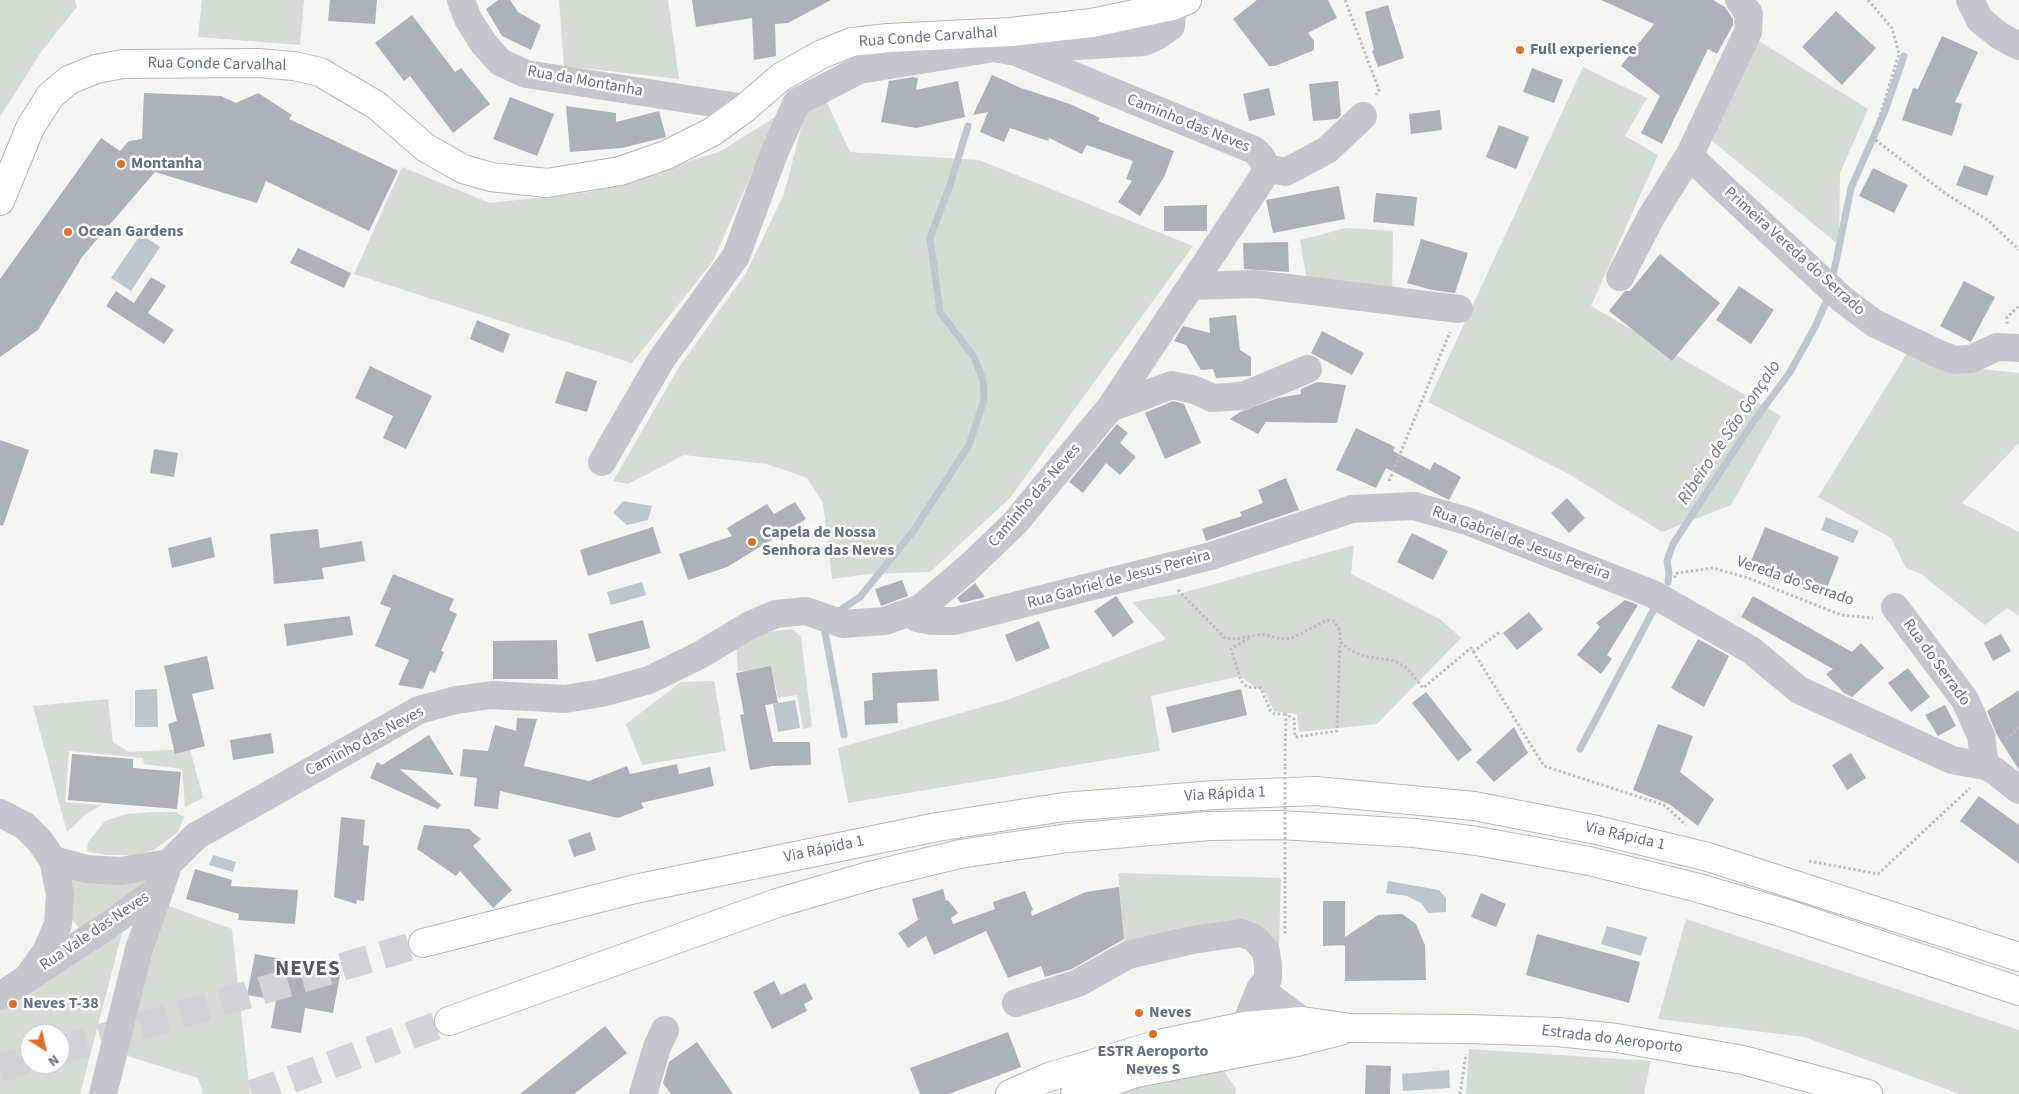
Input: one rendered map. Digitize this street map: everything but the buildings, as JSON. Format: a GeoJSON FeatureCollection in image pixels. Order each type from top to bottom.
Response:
{"type":"FeatureCollection","features":[{"type":"Feature","properties":{"kind":"main road","name":"Rua Conde Carvalhal"},"geometry":{"type":"LineString","coordinates":[[0,201],[30,128],[50,96],[68,80],[96,69],[123,64],[258,63],[294,66],[320,72],[376,105],[426,148],[463,169],[491,178],[548,183],[620,171],[674,151],[712,132],[781,78],[822,54],[852,42],[888,38],[1010,32],[1074,25],[1181,2]]}},
{"type":"Feature","properties":{"kind":"main road","name":"Via Rápida 1"},"geometry":{"type":"LineString","coordinates":[[423,943],[635,889],[937,827],[1064,807],[1214,795],[1316,791],[1474,806],[1606,832],[1708,857],[2019,957]]}},
{"type":"Feature","properties":{"kind":"main road","name":"Via Rápida 1"},"geometry":{"type":"LineString","coordinates":[[449,1021],[777,903],[873,874],[960,854],[1068,838],[1210,826],[1280,825],[1414,833],[1477,841],[1589,861],[1695,886],[1784,913],[2019,991]]}},
{"type":"Feature","properties":{"kind":"main road","name":"Estrada do Aeroporto"},"geometry":{"type":"LineString","coordinates":[[1010,1094],[1049,1077],[1126,1053],[1245,1026],[1302,1021],[1351,1028],[1488,1029],[1557,1032],[1617,1038],[1743,1060],[1868,1094]]}},
{"type":"Feature","properties":{"kind":"main road"},"geometry":{"type":"LineString","coordinates":[[1136,1073],[1222,1042],[1245,1026]]}},
{"type":"Feature","properties":{"kind":"main road","name":"Estrada do Aeroporto"},"geometry":{"type":"LineString","coordinates":[[1075,1094],[1136,1073],[1297,1042],[1351,1028]]}},
{"type":"Feature","properties":{"kind":"street","name":"Rua da Montanha"},"geometry":{"type":"LineString","coordinates":[[461,0],[468,19],[484,44],[500,62],[526,74],[745,108]]}},
{"type":"Feature","properties":{"kind":"street"},"geometry":{"type":"LineString","coordinates":[[1620,277],[1651,216],[1688,156],[1748,32],[1749,14],[1739,0]]}},
{"type":"Feature","properties":{"kind":"street"},"geometry":{"type":"LineString","coordinates":[[1970,0],[1980,20],[2000,36],[2019,46]]}},
{"type":"Feature","properties":{"kind":"street"},"geometry":{"type":"LineString","coordinates":[[602,462],[661,360],[736,256],[775,151],[797,102],[859,70],[994,48],[1016,52],[1043,48],[1144,42],[1171,26],[1181,2]]}},
{"type":"Feature","properties":{"kind":"street","name":"Caminho das Neves"},"geometry":{"type":"LineString","coordinates":[[103,1094],[140,949],[165,875],[196,836],[420,710],[456,700],[492,695],[565,698],[602,693],[649,680],[700,655],[750,625],[776,614],[806,611],[843,624],[885,621],[921,608],[969,567],[1014,524],[1110,408],[1193,286],[1263,178],[1266,168],[1262,158],[1254,150],[1016,52]]}},
{"type":"Feature","properties":{"kind":"street"},"geometry":{"type":"LineString","coordinates":[[1266,168],[1286,172],[1327,150],[1363,116]]}},
{"type":"Feature","properties":{"kind":"street","name":"Primeira Vereda do Serrado"},"geometry":{"type":"LineString","coordinates":[[1688,156],[1842,299],[1874,323],[1940,356],[1955,360],[1971,359],[1997,347],[2019,348]]}},
{"type":"Feature","properties":{"kind":"street"},"geometry":{"type":"LineString","coordinates":[[1193,286],[1255,284],[1459,309]]}},
{"type":"Feature","properties":{"kind":"street"},"geometry":{"type":"LineString","coordinates":[[1110,408],[1172,385],[1195,390],[1212,398],[1242,396],[1308,370]]}},
{"type":"Feature","properties":{"kind":"street","name":"Rua Gabriel de Jesus Pereira"},"geometry":{"type":"LineString","coordinates":[[908,612],[917,618],[932,622],[955,622],[1211,556],[1352,510],[1414,506],[1439,512],[1653,594],[1751,650],[1799,690],[1981,774]]}},
{"type":"Feature","properties":{"kind":"street","name":"Rua do Serrado"},"geometry":{"type":"LineString","coordinates":[[1900,615],[1965,700],[1981,736],[1981,774]]}},
{"type":"Feature","properties":{"kind":"street"},"geometry":{"type":"LineString","coordinates":[[1981,774],[1995,771],[2019,790]]}},
{"type":"Feature","properties":{"kind":"street","name":"Rua Vale das Neves"},"geometry":{"type":"LineString","coordinates":[[0,813],[25,826],[40,841],[52,860],[60,894],[58,924],[46,952],[28,977]]}},
{"type":"Feature","properties":{"kind":"street"},"geometry":{"type":"LineString","coordinates":[[52,860],[87,870],[165,875]]}},
{"type":"Feature","properties":{"kind":"street","name":"Rua Vale das Neves"},"geometry":{"type":"LineString","coordinates":[[0,996],[109,925],[165,875]]}},
{"type":"Feature","properties":{"kind":"street"},"geometry":{"type":"LineString","coordinates":[[1016,1003],[1078,984],[1128,955],[1192,940],[1241,933],[1254,938],[1266,951],[1268,979],[1260,989],[1245,1026]]}},
{"type":"Feature","properties":{"kind":"street"},"geometry":{"type":"LineString","coordinates":[[1260,989],[1302,1021]]}},
{"type":"Feature","properties":{"kind":"street"},"geometry":{"type":"LineString","coordinates":[[643,1094],[657,1047],[665,1030]]}},
{"type":"Feature","properties":{"kind":"path"},"geometry":{"type":"LineString","coordinates":[[1345,0],[1379,90]]}},
{"type":"Feature","properties":{"kind":"path"},"geometry":{"type":"LineString","coordinates":[[1868,0],[1892,28],[1900,54],[1873,138],[1946,194],[1990,220],[2019,250]]}},
{"type":"Feature","properties":{"kind":"path"},"geometry":{"type":"LineString","coordinates":[[2016,311],[2019,306]]}},
{"type":"Feature","properties":{"kind":"path"},"geometry":{"type":"LineString","coordinates":[[1379,508],[1459,309]]}},
{"type":"Feature","properties":{"kind":"path","name":"Vereda do Serrado"},"geometry":{"type":"LineString","coordinates":[[1678,573],[1713,568],[1748,578],[1841,615],[1900,615]]}},
{"type":"Feature","properties":{"kind":"path"},"geometry":{"type":"LineString","coordinates":[[1175,587],[1225,638],[1236,639],[1251,636],[1262,634],[1281,639],[1292,638],[1327,620],[1337,623],[1340,631],[1340,642],[1337,731],[1295,737],[1294,719],[1286,714],[1275,714],[1270,710],[1261,688],[1247,687],[1241,681],[1231,650],[1251,636]]}},
{"type":"Feature","properties":{"kind":"path"},"geometry":{"type":"LineString","coordinates":[[1473,652],[1501,631]]}},
{"type":"Feature","properties":{"kind":"path"},"geometry":{"type":"LineString","coordinates":[[1340,642],[1350,650],[1364,656],[1396,661],[1408,669],[1423,688],[1471,648],[1544,766],[1664,805],[1691,830]]}},
{"type":"Feature","properties":{"kind":"path"},"geometry":{"type":"LineString","coordinates":[[1285,941],[1286,714]]}},
{"type":"Feature","properties":{"kind":"path"},"geometry":{"type":"LineString","coordinates":[[1802,859],[1878,874],[1981,774]]}},
{"type":"Feature","properties":{"kind":"path"},"geometry":{"type":"LineString","coordinates":[[1460,1094],[1466,1052]]}},
{"type":"Feature","properties":{"kind":"shaded area"},"geometry":{"type":"Polygon","coordinates":[[[0,0],[75,0],[77,7],[41,52],[0,117],[0,0]]]}},
{"type":"Feature","properties":{"kind":"shaded area"},"geometry":{"type":"Polygon","coordinates":[[[202,0],[304,0],[300,45],[198,37],[202,0]]]}},
{"type":"Feature","properties":{"kind":"shaded area"},"geometry":{"type":"Polygon","coordinates":[[[559,0],[668,0],[679,79],[564,66],[559,0]]]}},
{"type":"Feature","properties":{"kind":"shaded area"},"geometry":{"type":"Polygon","coordinates":[[[1754,38],[1868,109],[1840,173],[1839,245],[1705,135],[1754,38]]]}},
{"type":"Feature","properties":{"kind":"shaded area"},"geometry":{"type":"Polygon","coordinates":[[[1583,67],[1647,98],[1625,136],[1658,155],[1591,306],[1781,416],[1731,505],[1662,532],[1567,473],[1428,402],[1583,67]]]}},
{"type":"Feature","properties":{"kind":"shaded area"},"geometry":{"type":"Polygon","coordinates":[[[826,100],[850,152],[979,160],[1193,246],[1010,498],[930,572],[869,574],[832,579],[823,503],[807,478],[767,464],[684,455],[628,484],[613,481],[679,367],[746,273],[784,194],[805,113],[826,100]]]}},
{"type":"Feature","properties":{"kind":"shaded area"},"geometry":{"type":"Polygon","coordinates":[[[777,116],[713,261],[632,363],[354,274],[402,167],[490,203],[589,192],[719,152],[777,116]]]}},
{"type":"Feature","properties":{"kind":"shaded area"},"geometry":{"type":"Polygon","coordinates":[[[1346,228],[1393,231],[1392,291],[1307,280],[1300,240],[1346,228]]]}},
{"type":"Feature","properties":{"kind":"shaded area"},"geometry":{"type":"Polygon","coordinates":[[[141,234],[160,247],[131,291],[111,278],[141,234]]]}},
{"type":"Feature","properties":{"kind":"shaded area"},"geometry":{"type":"Polygon","coordinates":[[[1911,347],[1952,366],[2019,373],[2019,443],[1962,503],[2019,532],[2019,616],[2007,608],[1985,625],[1921,574],[1906,568],[1891,538],[1818,497],[1911,347]]]}},
{"type":"Feature","properties":{"kind":"shaded area"},"geometry":{"type":"Polygon","coordinates":[[[623,501],[652,506],[648,520],[627,525],[613,513],[623,501]]]}},
{"type":"Feature","properties":{"kind":"shaded area"},"geometry":{"type":"Polygon","coordinates":[[[1826,517],[1859,531],[1853,543],[1821,530],[1826,517]]]}},
{"type":"Feature","properties":{"kind":"shaded area"},"geometry":{"type":"Polygon","coordinates":[[[1354,545],[1351,574],[1440,619],[1461,638],[1377,724],[1299,732],[1297,714],[1274,711],[1266,694],[1240,676],[1151,696],[1160,751],[848,803],[838,748],[1010,699],[1166,639],[1132,602],[1179,594],[1354,545]]]}},
{"type":"Feature","properties":{"kind":"shaded area"},"geometry":{"type":"Polygon","coordinates":[[[642,582],[646,595],[611,605],[607,592],[642,582]]]}},
{"type":"Feature","properties":{"kind":"shaded area"},"geometry":{"type":"Polygon","coordinates":[[[792,629],[801,637],[812,727],[803,729],[797,695],[778,698],[772,670],[738,671],[736,643],[749,634],[792,629]]]}},
{"type":"Feature","properties":{"kind":"shaded area"},"geometry":{"type":"Polygon","coordinates":[[[714,681],[726,751],[642,765],[626,724],[681,682],[714,681]]]}},
{"type":"Feature","properties":{"kind":"shaded area"},"geometry":{"type":"Polygon","coordinates":[[[157,689],[158,727],[135,727],[135,690],[157,689]]]}},
{"type":"Feature","properties":{"kind":"shaded area"},"geometry":{"type":"Polygon","coordinates":[[[108,699],[113,742],[129,752],[190,749],[203,798],[185,807],[182,769],[144,764],[143,758],[69,751],[65,802],[102,805],[86,814],[67,832],[33,706],[108,699]]]}},
{"type":"Feature","properties":{"kind":"shaded area"},"geometry":{"type":"Polygon","coordinates":[[[795,700],[800,728],[778,732],[773,704],[795,700]]]}},
{"type":"Feature","properties":{"kind":"shaded area"},"geometry":{"type":"Polygon","coordinates":[[[175,812],[184,817],[178,832],[154,850],[137,855],[105,855],[87,851],[88,842],[105,821],[127,814],[175,812]]]}},
{"type":"Feature","properties":{"kind":"shaded area"},"geometry":{"type":"Polygon","coordinates":[[[213,855],[236,862],[233,872],[209,865],[213,855]]]}},
{"type":"Feature","properties":{"kind":"shaded area"},"geometry":{"type":"Polygon","coordinates":[[[1118,873],[1281,878],[1279,945],[1273,945],[1264,929],[1252,922],[1126,943],[1124,939],[1118,873]]]}},
{"type":"Feature","properties":{"kind":"shaded area"},"geometry":{"type":"Polygon","coordinates":[[[69,876],[144,879],[144,884],[83,928],[79,928],[70,917],[69,876]]]}},
{"type":"Feature","properties":{"kind":"shaded area"},"geometry":{"type":"Polygon","coordinates":[[[1388,881],[1439,890],[1446,898],[1446,912],[1428,913],[1421,903],[1407,896],[1386,893],[1388,881]]]}},
{"type":"Feature","properties":{"kind":"shaded area"},"geometry":{"type":"Polygon","coordinates":[[[166,905],[232,929],[250,1094],[203,1094],[198,1078],[121,1054],[166,905]]]}},
{"type":"Feature","properties":{"kind":"shaded area"},"geometry":{"type":"Polygon","coordinates":[[[1686,919],[2019,1030],[2019,1094],[1960,1094],[1804,1037],[1658,1019],[1686,919]]]}},
{"type":"Feature","properties":{"kind":"shaded area"},"geometry":{"type":"Polygon","coordinates":[[[1607,926],[1647,937],[1641,956],[1601,944],[1607,926]]]}},
{"type":"Feature","properties":{"kind":"shaded area"},"geometry":{"type":"Polygon","coordinates":[[[122,933],[80,1094],[0,1094],[0,1008],[122,933]]]}},
{"type":"Feature","properties":{"kind":"shaded area"},"geometry":{"type":"Polygon","coordinates":[[[1469,1049],[1651,1061],[1644,1094],[1466,1094],[1469,1049]]]}},
{"type":"Feature","properties":{"kind":"shaded area"},"geometry":{"type":"Polygon","coordinates":[[[1222,1062],[1227,1076],[1236,1088],[1235,1094],[1115,1094],[1222,1062]]]}},
{"type":"Feature","properties":{"kind":"shaded area"},"geometry":{"type":"Polygon","coordinates":[[[1449,1070],[1450,1088],[1403,1091],[1402,1074],[1449,1070]]]}},
{"type":"Feature","properties":{"kind":"waterway","name":"Ribeiro de São Gonçalo"},"geometry":{"type":"LineString","coordinates":[[1833,276],[1851,188],[1885,111],[1904,56]]}},
{"type":"Feature","properties":{"kind":"waterway"},"geometry":{"type":"LineString","coordinates":[[839,611],[860,597],[914,530],[969,445],[984,400],[983,380],[974,357],[940,312],[930,238],[950,185],[968,126]]}},
{"type":"Feature","properties":{"kind":"waterway","name":"Ribeiro de São Gonçalo"},"geometry":{"type":"LineString","coordinates":[[1668,582],[1667,561],[1673,544],[1751,425],[1790,372],[1815,327],[1826,302]]}},
{"type":"Feature","properties":{"kind":"waterway","name":"Ribeiro de São Gonçalo"},"geometry":{"type":"LineString","coordinates":[[1580,749],[1655,607]]}},
{"type":"Feature","properties":{"kind":"waterway"},"geometry":{"type":"LineString","coordinates":[[825,632],[844,735]]}},
{"type":"Feature","properties":{"kind":"tunnel"},"geometry":{"type":"LineString","coordinates":[[70,1047],[423,943]]}},
{"type":"Feature","properties":{"kind":"tunnel"},"geometry":{"type":"LineString","coordinates":[[252,1094],[449,1021]]}},
{"type":"Feature","properties":{"kind":"tunnel"},"geometry":{"type":"LineString","coordinates":[[0,1068],[20,1062]]}},
{"type":"Feature","properties":{"kind":"place","name":"Full experience"},"geometry":{"type":"Point","coordinates":[1520,50]}},
{"type":"Feature","properties":{"kind":"place","name":"Montanha"},"geometry":{"type":"Point","coordinates":[121,164]}},
{"type":"Feature","properties":{"kind":"place","name":"Ocean Gardens"},"geometry":{"type":"Point","coordinates":[68,232]}},
{"type":"Feature","properties":{"kind":"place","name":"Capela de Nossa Senhora das Neves"},"geometry":{"type":"Point","coordinates":[752,542]}},
{"type":"Feature","properties":{"kind":"place","name":"Neves T-38"},"geometry":{"type":"Point","coordinates":[13,1004]}},
{"type":"Feature","properties":{"kind":"place","name":"Neves"},"geometry":{"type":"Point","coordinates":[1139,1013]}},
{"type":"Feature","properties":{"kind":"place","name":"ESTR Aeroporto Neves S"},"geometry":{"type":"Point","coordinates":[1153,1034]}},
{"type":"Feature","properties":{"kind":"district","name":"NEVES"},"geometry":{"type":"Point","coordinates":[308,970]}}]}
